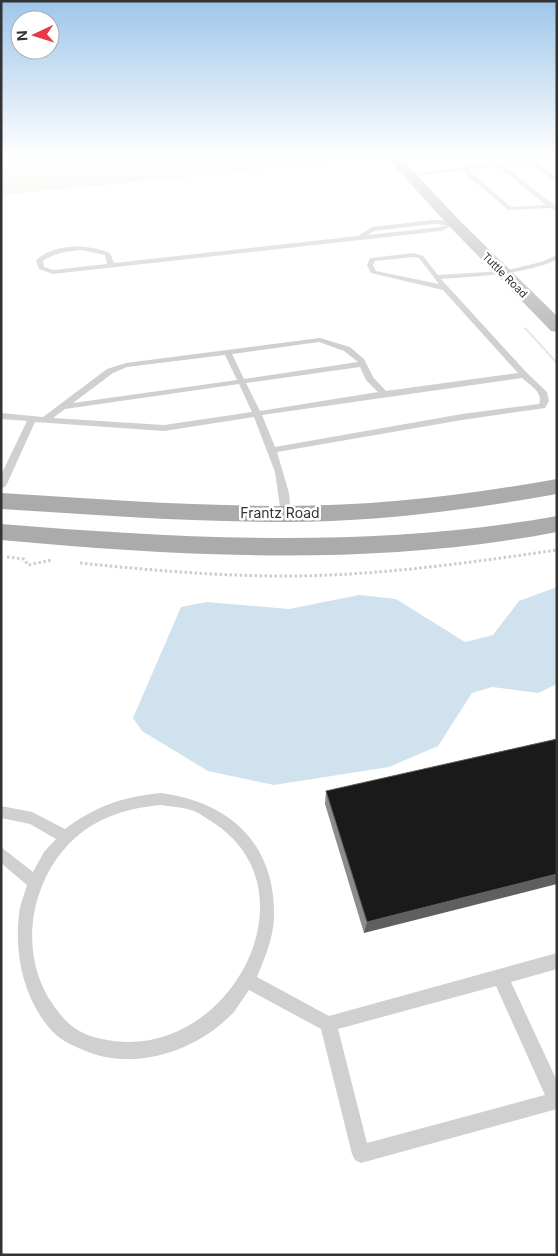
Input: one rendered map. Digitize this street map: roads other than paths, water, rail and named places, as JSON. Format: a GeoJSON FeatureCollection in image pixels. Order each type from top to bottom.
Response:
{"type":"FeatureCollection","features":[{"type":"Feature","properties":{"kind":"main road","name":"Tuttle Road"},"geometry":{"type":"LineString","coordinates":[[447,216],[557,327]]}},
{"type":"Feature","properties":{"kind":"main road","name":"Frantz Road"},"geometry":{"type":"LineString","coordinates":[[1,500],[139,510],[286,514],[383,510],[487,499],[557,486]]}},
{"type":"Feature","properties":{"kind":"main road"},"geometry":{"type":"LineString","coordinates":[[414,542],[557,503]]}},
{"type":"Feature","properties":{"kind":"main road"},"geometry":{"type":"LineString","coordinates":[[1,532],[130,543],[275,548],[414,542],[508,533],[557,524]]}},
{"type":"Feature","properties":{"kind":"lane"},"geometry":{"type":"LineString","coordinates":[[111,266],[108,254],[98,249],[78,248],[50,253],[38,260],[41,268],[53,272],[111,266],[360,238],[440,230],[454,223]]}},
{"type":"Feature","properties":{"kind":"lane"},"geometry":{"type":"LineString","coordinates":[[272,450],[462,417],[542,406],[545,401],[544,394],[445,288],[421,257],[414,255],[372,259],[370,265],[373,272],[445,288]]}},
{"type":"Feature","properties":{"kind":"lane"},"geometry":{"type":"LineString","coordinates":[[436,277],[504,273],[543,263],[557,257]]}},
{"type":"Feature","properties":{"kind":"lane"},"geometry":{"type":"LineString","coordinates":[[44,420],[110,370],[126,365],[320,340],[348,349],[363,364],[369,378],[384,394]]}},
{"type":"Feature","properties":{"kind":"lane"},"geometry":{"type":"LineString","coordinates":[[228,352],[272,450],[285,496],[286,514]]}},
{"type":"Feature","properties":{"kind":"lane"},"geometry":{"type":"LineString","coordinates":[[62,407],[363,364]]}},
{"type":"Feature","properties":{"kind":"lane"},"geometry":{"type":"LineString","coordinates":[[1,416],[164,428],[524,374]]}},
{"type":"Feature","properties":{"kind":"lane"},"geometry":{"type":"LineString","coordinates":[[1,486],[32,419]]}},
{"type":"Feature","properties":{"kind":"lane"},"geometry":{"type":"LineString","coordinates":[[161,799],[182,802],[202,808],[220,817],[236,830],[249,847],[259,866],[266,887],[268,910],[266,934],[259,958],[248,981],[232,1003],[212,1022],[189,1036],[164,1046],[138,1051],[112,1050],[87,1044],[65,1032],[47,1016],[33,996],[23,974],[18,950],[19,926],[24,902],[32,880],[45,859],[65,837],[97,814],[118,805],[139,800],[161,799]]}},
{"type":"Feature","properties":{"kind":"lane"},"geometry":{"type":"LineString","coordinates":[[1,812],[32,818],[65,837]]}},
{"type":"Feature","properties":{"kind":"lane"},"geometry":{"type":"LineString","coordinates":[[1,854],[32,880]]}},
{"type":"Feature","properties":{"kind":"lane"},"geometry":{"type":"LineString","coordinates":[[248,981],[328,1024],[557,961]]}},
{"type":"Feature","properties":{"kind":"lane"},"geometry":{"type":"LineString","coordinates":[[328,1024],[361,1154],[557,1100],[500,976]]}},
{"type":"Feature","properties":{"kind":"water"},"geometry":{"type":"Polygon","coordinates":[[[557,587],[557,684],[538,693],[492,687],[472,693],[438,746],[389,767],[274,785],[208,771],[142,731],[133,718],[181,607],[207,602],[289,609],[359,595],[396,599],[465,642],[493,635],[519,601],[557,587]]]}}]}
